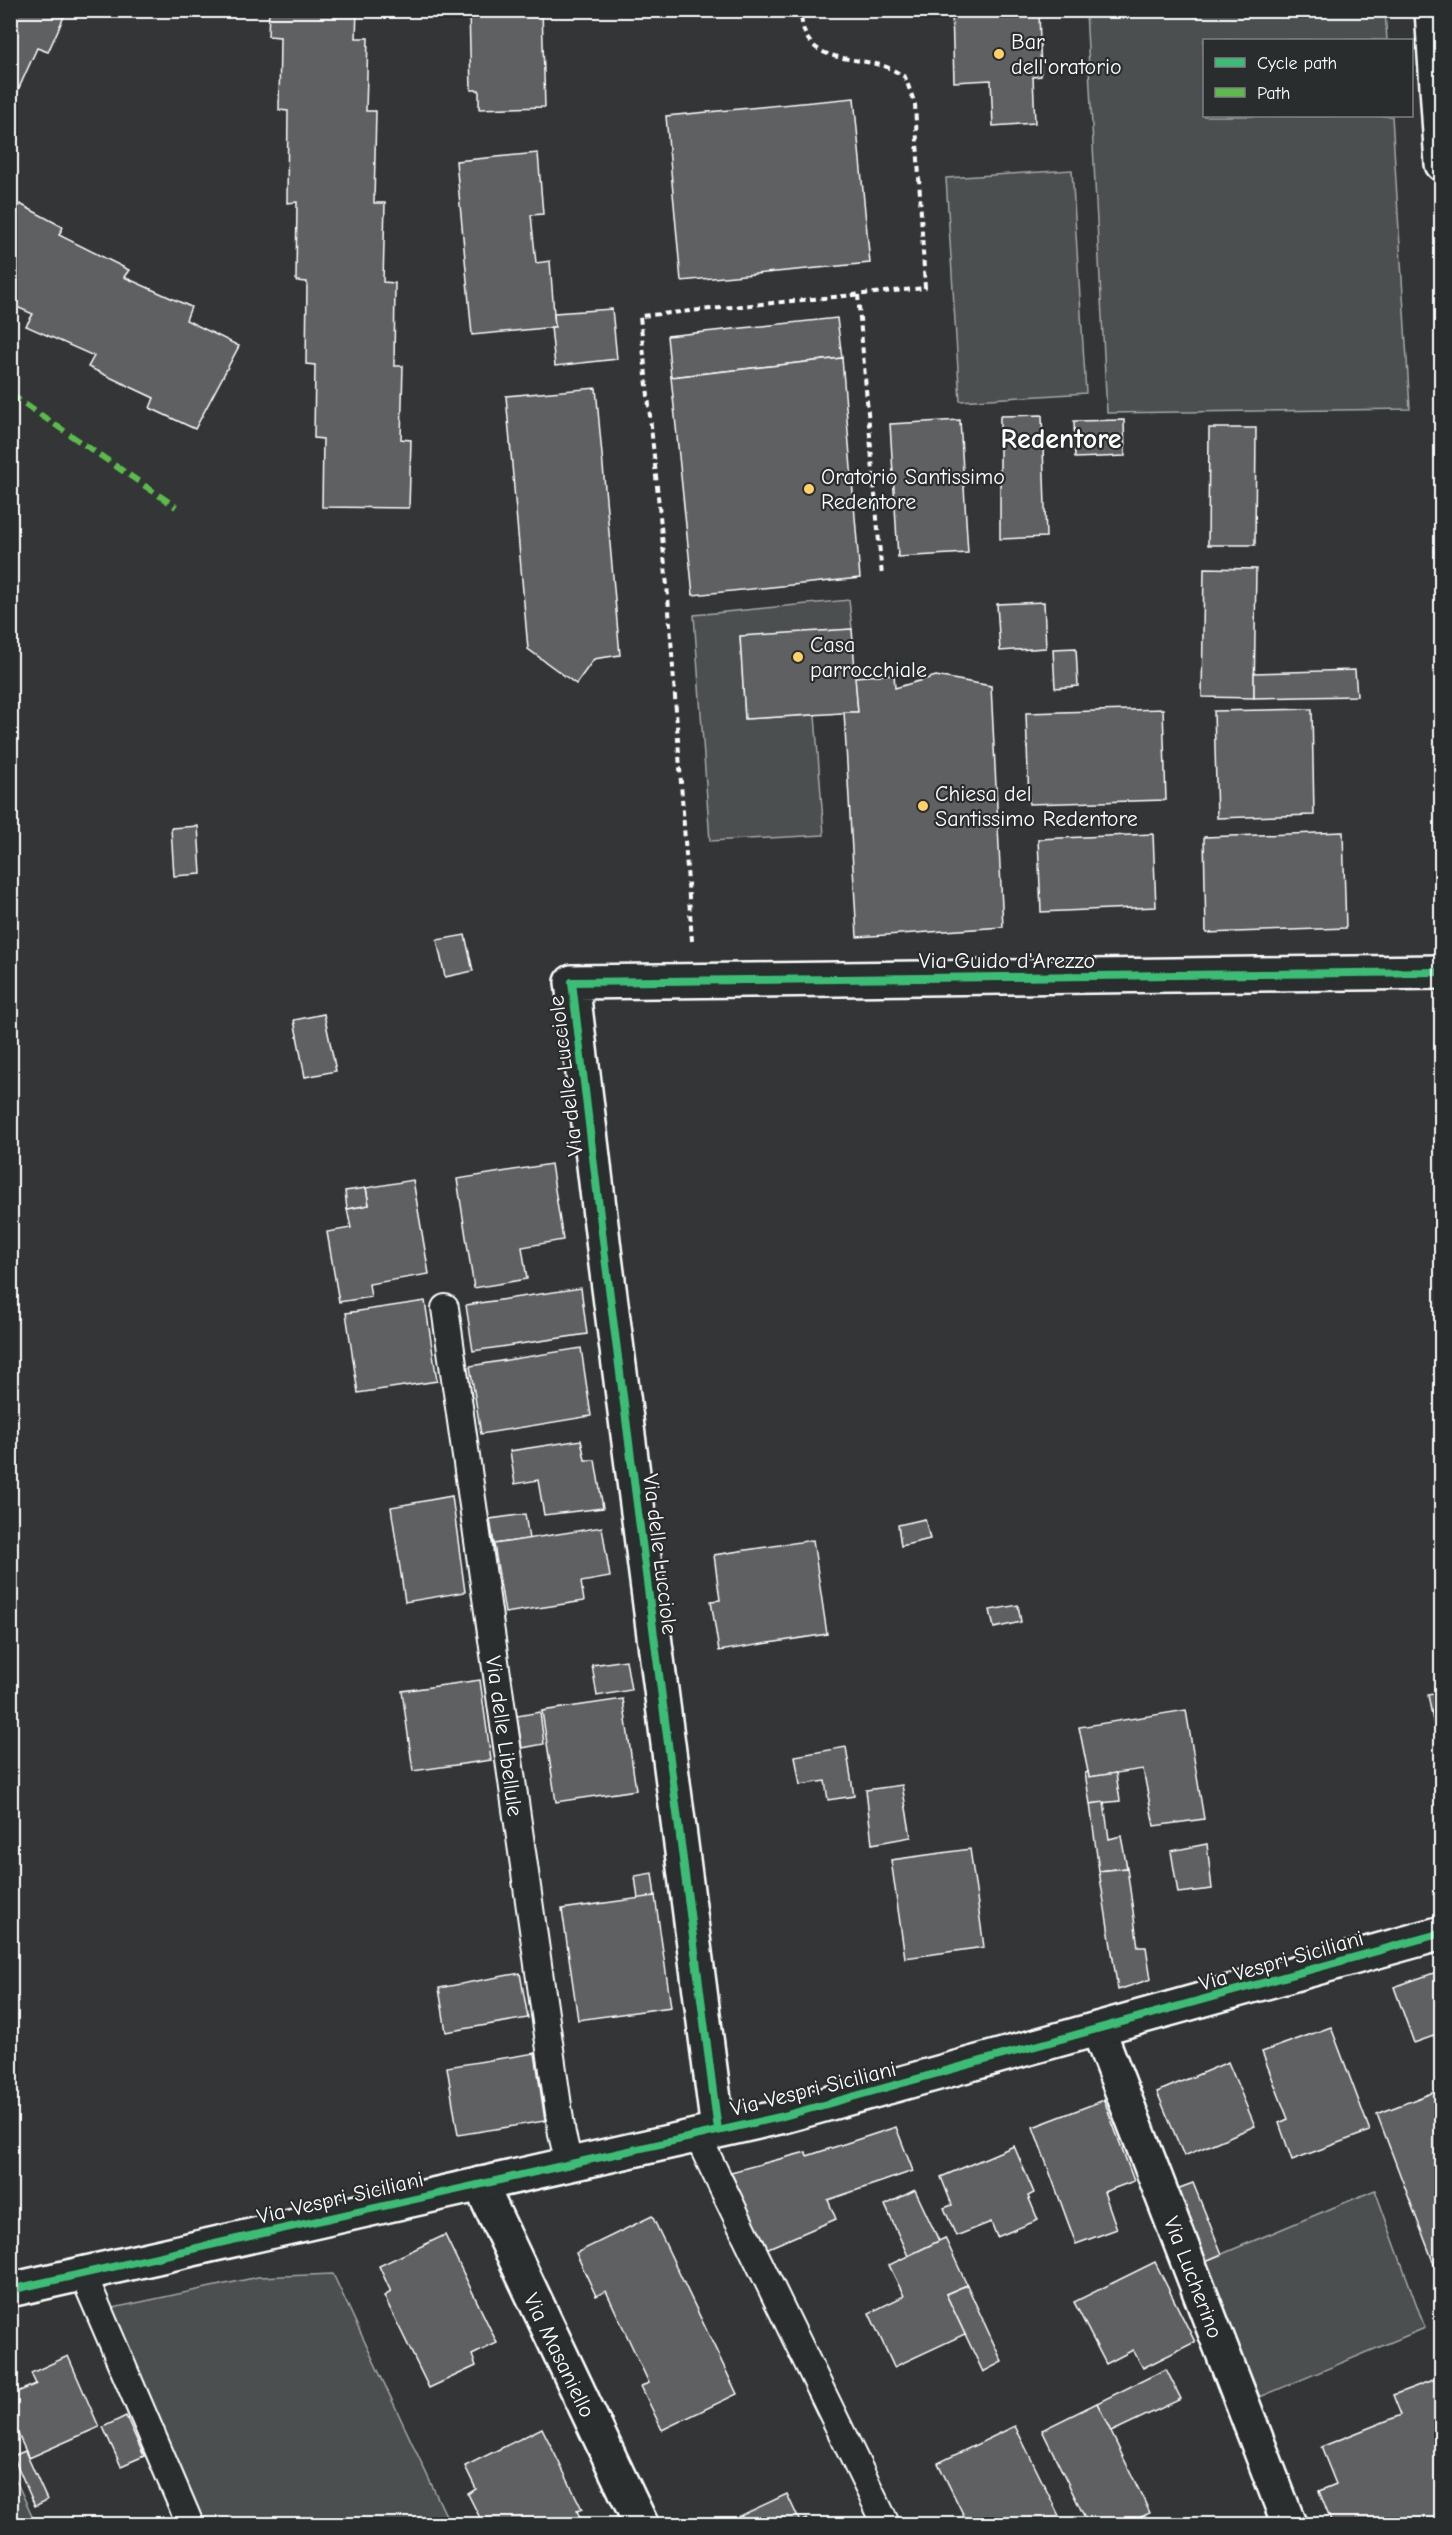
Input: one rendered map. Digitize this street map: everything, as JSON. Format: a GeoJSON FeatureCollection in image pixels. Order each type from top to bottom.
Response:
{"type":"FeatureCollection","features":[{"type":"Feature","properties":{"kind":"street"},"geometry":{"type":"LineString","coordinates":[[1432,10],[1442,164]]}},
{"type":"Feature","properties":{"kind":"street","name":"Via Guido d'Arezzo"},"geometry":{"type":"LineString","coordinates":[[572,982],[1442,972]]}},
{"type":"Feature","properties":{"kind":"street","name":"Via delle Lucciole"},"geometry":{"type":"LineString","coordinates":[[572,982],[708,2133]]}},
{"type":"Feature","properties":{"kind":"street","name":"Via Vespri Siciliani"},"geometry":{"type":"LineString","coordinates":[[10,2290],[780,2117],[1442,1933]]}},
{"type":"Feature","properties":{"kind":"street","name":"Via Lucherino"},"geometry":{"type":"LineString","coordinates":[[1098,2029],[1289,2524]]}},
{"type":"Feature","properties":{"kind":"street","name":"Via Masaniello"},"geometry":{"type":"LineString","coordinates":[[480,2184],[641,2524]]}},
{"type":"Feature","properties":{"kind":"lane","name":"Via delle Libellule"},"geometry":{"type":"LineString","coordinates":[[445,1308],[561,2134],[568,2164]]}},
{"type":"Feature","properties":{"kind":"lane"},"geometry":{"type":"LineString","coordinates":[[708,2133],[886,2524]]}},
{"type":"Feature","properties":{"kind":"lane"},"geometry":{"type":"LineString","coordinates":[[82,2274],[190,2524]]}},
{"type":"Feature","properties":{"kind":"path"},"geometry":{"type":"LineString","coordinates":[[694,981],[668,596],[640,316],[926,288],[915,104],[906,77],[886,67],[818,51],[806,39],[801,26],[801,10]]}},
{"type":"Feature","properties":{"kind":"path"},"geometry":{"type":"LineString","coordinates":[[858,295],[882,577]]}},
{"type":"Feature","properties":{"kind":"shaded area"},"geometry":{"type":"Polygon","coordinates":[[[1086,11],[1385,11],[1387,39],[1203,39],[1203,117],[1392,117],[1410,409],[1107,413],[1086,11]]]}},
{"type":"Feature","properties":{"kind":"shaded area"},"geometry":{"type":"Polygon","coordinates":[[[1072,170],[1086,393],[960,401],[946,178],[1072,170]]]}},
{"type":"Feature","properties":{"kind":"shaded area"},"geometry":{"type":"Polygon","coordinates":[[[849,600],[852,629],[740,637],[745,719],[815,715],[824,835],[710,841],[694,615],[849,600]]]}},
{"type":"Feature","properties":{"kind":"shaded area"},"geometry":{"type":"Polygon","coordinates":[[[1375,2190],[1425,2328],[1260,2397],[1203,2262],[1375,2190]]]}},
{"type":"Feature","properties":{"kind":"shaded area"},"geometry":{"type":"Polygon","coordinates":[[[333,2274],[450,2524],[201,2524],[108,2309],[258,2277],[333,2274]]]}},
{"type":"Feature","properties":{"kind":"shaded area"},"geometry":{"type":"Polygon","coordinates":[[[11,2470],[36,2524],[11,2524],[11,2470]]]}},
{"type":"Feature","properties":{"kind":"building"},"geometry":{"type":"Polygon","coordinates":[[[10,10],[67,10],[48,52],[37,48],[10,108],[10,10]]]}},
{"type":"Feature","properties":{"kind":"building"},"geometry":{"type":"Polygon","coordinates":[[[269,10],[357,10],[356,38],[368,38],[366,111],[376,111],[374,203],[385,203],[383,282],[395,283],[394,366],[403,366],[401,439],[411,440],[409,508],[322,507],[323,439],[314,438],[315,365],[306,364],[307,282],[296,281],[297,202],[287,203],[288,111],[279,110],[280,37],[268,36],[269,10]]]}},
{"type":"Feature","properties":{"kind":"building"},"geometry":{"type":"Polygon","coordinates":[[[469,10],[542,10],[545,107],[479,109],[479,90],[471,90],[469,10]]]}},
{"type":"Feature","properties":{"kind":"building"},"geometry":{"type":"Polygon","coordinates":[[[952,10],[1039,10],[1041,76],[1033,77],[1035,123],[993,126],[991,80],[954,82],[952,10]]]}},
{"type":"Feature","properties":{"kind":"building"},"geometry":{"type":"Polygon","coordinates":[[[854,98],[870,263],[681,281],[666,116],[854,98]]]}},
{"type":"Feature","properties":{"kind":"building"},"geometry":{"type":"Polygon","coordinates":[[[538,153],[543,214],[531,215],[536,263],[550,261],[555,327],[472,335],[456,161],[538,153]]]}},
{"type":"Feature","properties":{"kind":"building"},"geometry":{"type":"Polygon","coordinates":[[[20,204],[63,227],[59,235],[129,270],[124,277],[191,307],[186,320],[239,346],[195,429],[150,408],[154,398],[88,367],[94,356],[26,326],[33,314],[10,304],[10,224],[20,204]]]}},
{"type":"Feature","properties":{"kind":"building"},"geometry":{"type":"Polygon","coordinates":[[[612,309],[617,359],[555,366],[551,327],[555,327],[554,313],[612,309]]]}},
{"type":"Feature","properties":{"kind":"building"},"geometry":{"type":"Polygon","coordinates":[[[837,318],[842,358],[671,377],[667,336],[837,318]]]}},
{"type":"Feature","properties":{"kind":"building"},"geometry":{"type":"Polygon","coordinates":[[[842,358],[860,578],[693,595],[671,377],[842,358]]]}},
{"type":"Feature","properties":{"kind":"building"},"geometry":{"type":"Polygon","coordinates":[[[596,388],[620,655],[594,659],[576,684],[528,649],[506,396],[596,388]]]}},
{"type":"Feature","properties":{"kind":"building"},"geometry":{"type":"Polygon","coordinates":[[[1042,415],[1046,537],[1000,539],[1000,416],[1042,415]]]}},
{"type":"Feature","properties":{"kind":"building"},"geometry":{"type":"Polygon","coordinates":[[[960,420],[968,553],[898,557],[890,424],[960,420]]]}},
{"type":"Feature","properties":{"kind":"building"},"geometry":{"type":"Polygon","coordinates":[[[1124,420],[1125,456],[1075,458],[1074,421],[1124,420]]]}},
{"type":"Feature","properties":{"kind":"building"},"geometry":{"type":"Polygon","coordinates":[[[1209,428],[1256,428],[1255,545],[1208,545],[1209,428]]]}},
{"type":"Feature","properties":{"kind":"building"},"geometry":{"type":"Polygon","coordinates":[[[1204,568],[1256,569],[1254,698],[1202,697],[1204,568]]]}},
{"type":"Feature","properties":{"kind":"building"},"geometry":{"type":"Polygon","coordinates":[[[1044,602],[1046,648],[1000,651],[997,604],[1044,602]]]}},
{"type":"Feature","properties":{"kind":"building","name":"Casa parrocchiale"},"geometry":{"type":"Polygon","coordinates":[[[852,629],[858,712],[745,719],[740,636],[852,629]]]}},
{"type":"Feature","properties":{"kind":"building"},"geometry":{"type":"Polygon","coordinates":[[[1076,648],[1078,686],[1055,688],[1053,649],[1076,648]]]}},
{"type":"Feature","properties":{"kind":"building"},"geometry":{"type":"Polygon","coordinates":[[[1355,670],[1357,696],[1254,698],[1254,673],[1355,670]]]}},
{"type":"Feature","properties":{"kind":"building","name":"Chiesa del Santissimo Redentore"},"geometry":{"type":"Polygon","coordinates":[[[894,674],[895,688],[936,676],[991,686],[1003,927],[857,937],[844,712],[858,712],[855,677],[894,674]]]}},
{"type":"Feature","properties":{"kind":"building"},"geometry":{"type":"Polygon","coordinates":[[[1163,709],[1166,800],[1029,804],[1026,713],[1163,709]]]}},
{"type":"Feature","properties":{"kind":"building"},"geometry":{"type":"Polygon","coordinates":[[[1312,709],[1314,815],[1217,818],[1214,711],[1312,709]]]}},
{"type":"Feature","properties":{"kind":"building"},"geometry":{"type":"Polygon","coordinates":[[[198,826],[201,874],[174,876],[171,828],[198,826]]]}},
{"type":"Feature","properties":{"kind":"building"},"geometry":{"type":"Polygon","coordinates":[[[1343,832],[1346,928],[1206,933],[1204,837],[1343,832]]]}},
{"type":"Feature","properties":{"kind":"building"},"geometry":{"type":"Polygon","coordinates":[[[1153,834],[1156,907],[1041,912],[1038,839],[1153,834]]]}},
{"type":"Feature","properties":{"kind":"building"},"geometry":{"type":"Polygon","coordinates":[[[465,935],[473,971],[445,977],[437,940],[465,935]]]}},
{"type":"Feature","properties":{"kind":"building"},"geometry":{"type":"Polygon","coordinates":[[[324,1014],[336,1071],[305,1077],[294,1020],[324,1014]]]}},
{"type":"Feature","properties":{"kind":"building"},"geometry":{"type":"Polygon","coordinates":[[[551,1164],[563,1240],[522,1247],[527,1279],[474,1288],[457,1179],[551,1164]]]}},
{"type":"Feature","properties":{"kind":"building"},"geometry":{"type":"Polygon","coordinates":[[[413,1180],[429,1274],[369,1284],[371,1297],[339,1302],[327,1232],[351,1228],[347,1209],[369,1205],[366,1188],[413,1180]]]}},
{"type":"Feature","properties":{"kind":"building"},"geometry":{"type":"Polygon","coordinates":[[[366,1188],[369,1205],[347,1209],[345,1191],[366,1188]]]}},
{"type":"Feature","properties":{"kind":"building"},"geometry":{"type":"Polygon","coordinates":[[[581,1288],[587,1334],[473,1351],[466,1305],[581,1288]]]}},
{"type":"Feature","properties":{"kind":"building"},"geometry":{"type":"Polygon","coordinates":[[[425,1301],[437,1381],[358,1393],[346,1313],[425,1301]]]}},
{"type":"Feature","properties":{"kind":"building"},"geometry":{"type":"Polygon","coordinates":[[[581,1348],[591,1416],[481,1434],[470,1366],[581,1348]]]}},
{"type":"Feature","properties":{"kind":"building"},"geometry":{"type":"Polygon","coordinates":[[[581,1440],[585,1460],[595,1460],[603,1508],[544,1515],[538,1480],[515,1484],[510,1451],[581,1440]]]}},
{"type":"Feature","properties":{"kind":"building"},"geometry":{"type":"Polygon","coordinates":[[[452,1496],[465,1592],[405,1602],[391,1507],[452,1496]]]}},
{"type":"Feature","properties":{"kind":"building"},"geometry":{"type":"Polygon","coordinates":[[[525,1514],[529,1539],[494,1544],[490,1519],[525,1514]]]}},
{"type":"Feature","properties":{"kind":"building"},"geometry":{"type":"Polygon","coordinates":[[[925,1519],[930,1539],[901,1546],[898,1525],[925,1519]]]}},
{"type":"Feature","properties":{"kind":"building"},"geometry":{"type":"Polygon","coordinates":[[[602,1527],[610,1577],[581,1582],[584,1601],[505,1613],[494,1544],[602,1527]]]}},
{"type":"Feature","properties":{"kind":"building"},"geometry":{"type":"Polygon","coordinates":[[[813,1540],[827,1634],[719,1651],[711,1601],[720,1600],[714,1555],[813,1540]]]}},
{"type":"Feature","properties":{"kind":"building"},"geometry":{"type":"Polygon","coordinates":[[[1018,1605],[1021,1622],[994,1628],[990,1610],[1018,1605]]]}},
{"type":"Feature","properties":{"kind":"building"},"geometry":{"type":"Polygon","coordinates":[[[626,1660],[631,1690],[597,1696],[592,1665],[626,1660]]]}},
{"type":"Feature","properties":{"kind":"building"},"geometry":{"type":"Polygon","coordinates":[[[480,1680],[491,1760],[413,1771],[402,1691],[480,1680]]]}},
{"type":"Feature","properties":{"kind":"building"},"geometry":{"type":"Polygon","coordinates":[[[1442,1692],[1442,1767],[1428,1695],[1442,1692]]]}},
{"type":"Feature","properties":{"kind":"building"},"geometry":{"type":"Polygon","coordinates":[[[623,1699],[636,1790],[556,1802],[542,1711],[623,1699]]]}},
{"type":"Feature","properties":{"kind":"building"},"geometry":{"type":"Polygon","coordinates":[[[1186,1710],[1204,1819],[1154,1826],[1143,1769],[1089,1777],[1079,1727],[1186,1710]]]}},
{"type":"Feature","properties":{"kind":"building"},"geometry":{"type":"Polygon","coordinates":[[[540,1712],[544,1744],[522,1748],[517,1716],[540,1712]]]}},
{"type":"Feature","properties":{"kind":"building"},"geometry":{"type":"Polygon","coordinates":[[[846,1747],[854,1796],[828,1800],[825,1781],[800,1785],[795,1756],[846,1747]]]}},
{"type":"Feature","properties":{"kind":"building"},"geometry":{"type":"Polygon","coordinates":[[[1088,1772],[1089,1777],[1116,1773],[1120,1801],[1090,1804],[1085,1773],[1088,1772]]]}},
{"type":"Feature","properties":{"kind":"building"},"geometry":{"type":"Polygon","coordinates":[[[902,1785],[911,1837],[872,1844],[866,1790],[902,1785]]]}},
{"type":"Feature","properties":{"kind":"building"},"geometry":{"type":"Polygon","coordinates":[[[1104,1802],[1109,1839],[1121,1836],[1127,1868],[1099,1871],[1090,1804],[1104,1802]]]}},
{"type":"Feature","properties":{"kind":"building"},"geometry":{"type":"Polygon","coordinates":[[[1207,1844],[1212,1889],[1178,1893],[1171,1851],[1207,1844]]]}},
{"type":"Feature","properties":{"kind":"building"},"geometry":{"type":"Polygon","coordinates":[[[970,1849],[984,1947],[905,1958],[891,1860],[970,1849]]]}},
{"type":"Feature","properties":{"kind":"building"},"geometry":{"type":"Polygon","coordinates":[[[1127,1868],[1138,1947],[1146,1947],[1151,1979],[1118,1990],[1099,1871],[1127,1868]]]}},
{"type":"Feature","properties":{"kind":"building"},"geometry":{"type":"Polygon","coordinates":[[[652,1873],[655,1896],[638,1899],[635,1876],[652,1873]]]}},
{"type":"Feature","properties":{"kind":"building"},"geometry":{"type":"Polygon","coordinates":[[[655,1896],[671,2007],[578,2020],[562,1909],[655,1896]]]}},
{"type":"Feature","properties":{"kind":"building"},"geometry":{"type":"Polygon","coordinates":[[[1442,1970],[1442,2033],[1414,2043],[1394,1987],[1442,1970]]]}},
{"type":"Feature","properties":{"kind":"building"},"geometry":{"type":"Polygon","coordinates":[[[520,1973],[528,2018],[446,2032],[439,1988],[520,1973]]]}},
{"type":"Feature","properties":{"kind":"building"},"geometry":{"type":"Polygon","coordinates":[[[1331,2027],[1370,2131],[1292,2160],[1279,2123],[1288,2119],[1262,2052],[1331,2027]]]}},
{"type":"Feature","properties":{"kind":"building"},"geometry":{"type":"Polygon","coordinates":[[[535,2053],[545,2121],[458,2135],[447,2067],[535,2053]]]}},
{"type":"Feature","properties":{"kind":"building"},"geometry":{"type":"Polygon","coordinates":[[[1228,2062],[1255,2126],[1184,2156],[1157,2092],[1228,2062]]]}},
{"type":"Feature","properties":{"kind":"building"},"geometry":{"type":"Polygon","coordinates":[[[1437,2091],[1442,2105],[1442,2270],[1437,2272],[1377,2114],[1437,2091]]]}},
{"type":"Feature","properties":{"kind":"building"},"geometry":{"type":"Polygon","coordinates":[[[1104,2100],[1134,2181],[1104,2192],[1117,2229],[1076,2244],[1033,2127],[1104,2100]]]}},
{"type":"Feature","properties":{"kind":"building"},"geometry":{"type":"Polygon","coordinates":[[[896,2127],[913,2171],[828,2200],[836,2219],[766,2249],[731,2172],[806,2152],[807,2156],[896,2127]]]}},
{"type":"Feature","properties":{"kind":"building"},"geometry":{"type":"Polygon","coordinates":[[[1014,2146],[1034,2193],[1028,2196],[1038,2220],[997,2237],[991,2222],[956,2236],[944,2208],[952,2205],[941,2177],[1014,2146]]]}},
{"type":"Feature","properties":{"kind":"building"},"geometry":{"type":"Polygon","coordinates":[[[1193,2183],[1222,2254],[1203,2262],[1174,2190],[1193,2183]]]}},
{"type":"Feature","properties":{"kind":"building"},"geometry":{"type":"Polygon","coordinates":[[[915,2190],[939,2241],[908,2256],[885,2205],[915,2190]]]}},
{"type":"Feature","properties":{"kind":"building"},"geometry":{"type":"Polygon","coordinates":[[[652,2216],[737,2394],[662,2430],[641,2386],[649,2383],[606,2291],[596,2296],[576,2253],[652,2216]]]}},
{"type":"Feature","properties":{"kind":"building"},"geometry":{"type":"Polygon","coordinates":[[[445,2235],[497,2343],[472,2355],[476,2366],[429,2388],[384,2296],[391,2292],[379,2266],[445,2235]]]}},
{"type":"Feature","properties":{"kind":"building"},"geometry":{"type":"Polygon","coordinates":[[[945,2238],[967,2285],[946,2294],[965,2334],[894,2367],[869,2313],[904,2296],[889,2265],[945,2238]]]}},
{"type":"Feature","properties":{"kind":"building"},"geometry":{"type":"Polygon","coordinates":[[[1155,2262],[1195,2342],[1143,2368],[1133,2350],[1106,2364],[1074,2302],[1155,2262]]]}},
{"type":"Feature","properties":{"kind":"building"},"geometry":{"type":"Polygon","coordinates":[[[1442,2270],[1442,2285],[1437,2272],[1442,2270]]]}},
{"type":"Feature","properties":{"kind":"building"},"geometry":{"type":"Polygon","coordinates":[[[967,2285],[1002,2362],[983,2372],[946,2294],[967,2285]]]}},
{"type":"Feature","properties":{"kind":"building"},"geometry":{"type":"Polygon","coordinates":[[[68,2356],[99,2427],[29,2458],[10,2417],[10,2395],[36,2384],[31,2373],[68,2356]]]}},
{"type":"Feature","properties":{"kind":"building"},"geometry":{"type":"Polygon","coordinates":[[[1166,2369],[1181,2399],[1111,2432],[1097,2403],[1166,2369]]]}},
{"type":"Feature","properties":{"kind":"building"},"geometry":{"type":"Polygon","coordinates":[[[1438,2378],[1442,2386],[1442,2524],[1332,2524],[1319,2491],[1336,2484],[1321,2447],[1401,2415],[1393,2395],[1438,2378]]]}},
{"type":"Feature","properties":{"kind":"building"},"geometry":{"type":"Polygon","coordinates":[[[1097,2403],[1150,2513],[1126,2524],[1088,2524],[1042,2430],[1097,2403]]]}},
{"type":"Feature","properties":{"kind":"building"},"geometry":{"type":"Polygon","coordinates":[[[126,2416],[144,2456],[121,2466],[103,2427],[126,2416]]]}},
{"type":"Feature","properties":{"kind":"building"},"geometry":{"type":"Polygon","coordinates":[[[1015,2426],[1063,2524],[968,2524],[938,2463],[1015,2426]]]}},
{"type":"Feature","properties":{"kind":"building"},"geometry":{"type":"Polygon","coordinates":[[[542,2428],[582,2509],[577,2511],[583,2524],[483,2524],[468,2494],[476,2489],[465,2466],[542,2428]]]}},
{"type":"Feature","properties":{"kind":"building"},"geometry":{"type":"Polygon","coordinates":[[[25,2451],[47,2500],[35,2506],[13,2456],[25,2451]]]}},
{"type":"Feature","properties":{"kind":"building"},"geometry":{"type":"Polygon","coordinates":[[[787,2494],[800,2522],[806,2519],[809,2524],[723,2524],[787,2494]]]}},
{"type":"Feature","properties":{"kind":"marked path"},"geometry":{"type":"LineString","coordinates":[[10,394],[176,507]]}},
{"type":"Feature","properties":{"kind":"cycle path"},"geometry":{"type":"LineString","coordinates":[[718,2130],[605,1257],[572,982],[1442,972]]}},
{"type":"Feature","properties":{"kind":"cycle path"},"geometry":{"type":"LineString","coordinates":[[10,2290],[780,2117],[1442,1933]]}},
{"type":"Feature","properties":{"kind":"place","name":"Bar dell'oratorio"},"geometry":{"type":"Point","coordinates":[999,54]}},
{"type":"Feature","properties":{"kind":"place","name":"Oratorio Santissimo Redentore"},"geometry":{"type":"Point","coordinates":[809,489]}},
{"type":"Feature","properties":{"kind":"place","name":"Casa parrocchiale"},"geometry":{"type":"Point","coordinates":[798,657]}},
{"type":"Feature","properties":{"kind":"place","name":"Chiesa del Santissimo Redentore"},"geometry":{"type":"Point","coordinates":[923,806]}},
{"type":"Feature","properties":{"kind":"district","name":"Redentore"},"geometry":{"type":"Point","coordinates":[1061,438]}}]}
